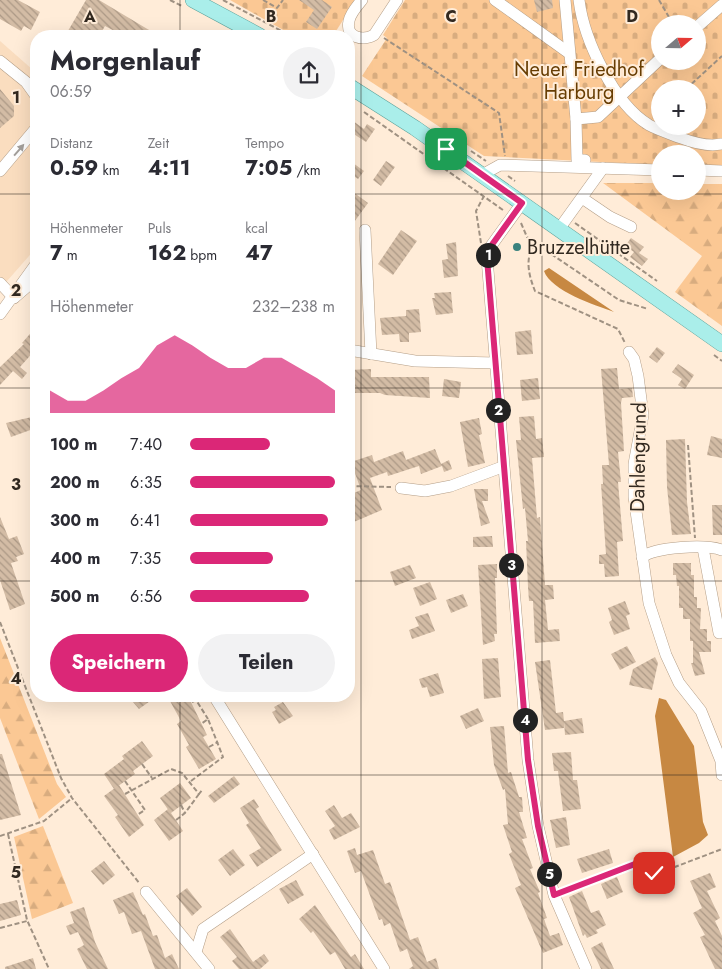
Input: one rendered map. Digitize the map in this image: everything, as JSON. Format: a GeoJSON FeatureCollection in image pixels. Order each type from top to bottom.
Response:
{"type":"FeatureCollection","features":[{"type":"Feature","properties":{"kind":"main road"},"geometry":{"type":"LineString","coordinates":[[193,0],[249,30]]}},
{"type":"Feature","properties":{"kind":"main road"},"geometry":{"type":"LineString","coordinates":[[355,90],[415,128],[522,203],[564,223],[722,344]]}},
{"type":"Feature","properties":{"kind":"street"},"geometry":{"type":"LineString","coordinates":[[348,30],[349,19],[362,0]]}},
{"type":"Feature","properties":{"kind":"street"},"geometry":{"type":"LineString","coordinates":[[355,37],[367,38],[376,33],[397,0]]}},
{"type":"Feature","properties":{"kind":"street"},"geometry":{"type":"LineString","coordinates":[[495,0],[569,53]]}},
{"type":"Feature","properties":{"kind":"street"},"geometry":{"type":"LineString","coordinates":[[565,0],[576,119],[577,160],[585,160]]}},
{"type":"Feature","properties":{"kind":"street"},"geometry":{"type":"LineString","coordinates":[[579,0],[589,36],[604,74],[619,97],[648,124],[697,144],[722,144]]}},
{"type":"Feature","properties":{"kind":"street"},"geometry":{"type":"LineString","coordinates":[[706,19],[722,5]]}},
{"type":"Feature","properties":{"kind":"street"},"geometry":{"type":"LineString","coordinates":[[0,60],[30,88]]}},
{"type":"Feature","properties":{"kind":"street"},"geometry":{"type":"LineString","coordinates":[[576,119],[598,117],[651,67]]}},
{"type":"Feature","properties":{"kind":"street"},"geometry":{"type":"LineString","coordinates":[[0,172],[30,135]]}},
{"type":"Feature","properties":{"kind":"street"},"geometry":{"type":"LineString","coordinates":[[482,175],[497,166],[506,165],[651,170]]}},
{"type":"Feature","properties":{"kind":"street"},"geometry":{"type":"LineString","coordinates":[[564,223],[603,168]]}},
{"type":"Feature","properties":{"kind":"street"},"geometry":{"type":"LineString","coordinates":[[706,170],[722,171]]}},
{"type":"Feature","properties":{"kind":"street"},"geometry":{"type":"LineString","coordinates":[[582,198],[610,217],[631,227]]}},
{"type":"Feature","properties":{"kind":"street"},"geometry":{"type":"LineString","coordinates":[[522,203],[491,246],[487,258],[502,467],[528,760],[538,826],[554,895],[586,969]]}},
{"type":"Feature","properties":{"kind":"street"},"geometry":{"type":"LineString","coordinates":[[365,230],[371,354]]}},
{"type":"Feature","properties":{"kind":"street"},"geometry":{"type":"LineString","coordinates":[[14,298],[23,280],[30,271]]}},
{"type":"Feature","properties":{"kind":"street"},"geometry":{"type":"LineString","coordinates":[[0,283],[14,298]]}},
{"type":"Feature","properties":{"kind":"street"},"geometry":{"type":"LineString","coordinates":[[0,314],[30,284]]}},
{"type":"Feature","properties":{"kind":"street"},"geometry":{"type":"LineString","coordinates":[[355,351],[414,361],[495,363]]}},
{"type":"Feature","properties":{"kind":"street","name":"Dahlengrund"},"geometry":{"type":"LineString","coordinates":[[629,352],[634,359],[638,376],[643,414],[634,464],[634,496],[649,603],[666,655],[679,683],[700,711],[721,761],[722,775]]}},
{"type":"Feature","properties":{"kind":"street"},"geometry":{"type":"LineString","coordinates":[[401,488],[425,491],[434,490],[451,486],[502,467]]}},
{"type":"Feature","properties":{"kind":"street"},"geometry":{"type":"LineString","coordinates":[[642,557],[651,551],[700,548],[722,550]]}},
{"type":"Feature","properties":{"kind":"street"},"geometry":{"type":"LineString","coordinates":[[700,548],[719,634]]}},
{"type":"Feature","properties":{"kind":"street"},"geometry":{"type":"LineString","coordinates":[[218,702],[384,969]]}},
{"type":"Feature","properties":{"kind":"street"},"geometry":{"type":"LineString","coordinates":[[196,952],[202,929],[314,854]]}},
{"type":"Feature","properties":{"kind":"street"},"geometry":{"type":"LineString","coordinates":[[146,892],[209,969]]}},
{"type":"Feature","properties":{"kind":"path"},"geometry":{"type":"LineString","coordinates":[[223,0],[280,30]]}},
{"type":"Feature","properties":{"kind":"path"},"geometry":{"type":"LineString","coordinates":[[263,0],[277,8],[284,0]]}},
{"type":"Feature","properties":{"kind":"path"},"geometry":{"type":"LineString","coordinates":[[659,0],[668,15]]}},
{"type":"Feature","properties":{"kind":"path"},"geometry":{"type":"LineString","coordinates":[[376,33],[499,114],[506,165]]}},
{"type":"Feature","properties":{"kind":"path"},"geometry":{"type":"LineString","coordinates":[[696,80],[722,56]]}},
{"type":"Feature","properties":{"kind":"path"},"geometry":{"type":"LineString","coordinates":[[362,110],[512,216],[522,224],[527,236],[535,243],[619,300],[647,308],[655,314]]}},
{"type":"Feature","properties":{"kind":"path"},"geometry":{"type":"LineString","coordinates":[[484,196],[476,215],[478,235],[487,258]]}},
{"type":"Feature","properties":{"kind":"path"},"geometry":{"type":"LineString","coordinates":[[564,223],[661,284]]}},
{"type":"Feature","properties":{"kind":"path"},"geometry":{"type":"LineString","coordinates":[[535,243],[531,248],[528,271],[535,291],[618,329],[629,352]]}},
{"type":"Feature","properties":{"kind":"path"},"geometry":{"type":"LineString","coordinates":[[707,350],[722,361]]}},
{"type":"Feature","properties":{"kind":"path"},"geometry":{"type":"LineString","coordinates":[[688,444],[700,548]]}},
{"type":"Feature","properties":{"kind":"path"},"geometry":{"type":"LineString","coordinates":[[355,485],[401,488]]}},
{"type":"Feature","properties":{"kind":"path"},"geometry":{"type":"LineString","coordinates":[[0,622],[30,699]]}},
{"type":"Feature","properties":{"kind":"path"},"geometry":{"type":"LineString","coordinates":[[31,702],[61,778],[72,798],[146,892]]}},
{"type":"Feature","properties":{"kind":"path"},"geometry":{"type":"LineString","coordinates":[[190,782],[224,757],[208,719],[197,702]]}},
{"type":"Feature","properties":{"kind":"path"},"geometry":{"type":"LineString","coordinates":[[201,724],[208,719]]}},
{"type":"Feature","properties":{"kind":"path"},"geometry":{"type":"LineString","coordinates":[[209,747],[218,742]]}},
{"type":"Feature","properties":{"kind":"path"},"geometry":{"type":"LineString","coordinates":[[142,764],[152,778]]}},
{"type":"Feature","properties":{"kind":"path"},"geometry":{"type":"LineString","coordinates":[[125,794],[171,769],[182,772],[199,794]]}},
{"type":"Feature","properties":{"kind":"path"},"geometry":{"type":"LineString","coordinates":[[125,781],[146,810],[137,815]]}},
{"type":"Feature","properties":{"kind":"path"},"geometry":{"type":"LineString","coordinates":[[176,820],[185,813],[203,789]]}},
{"type":"Feature","properties":{"kind":"path"},"geometry":{"type":"LineString","coordinates":[[0,836],[44,821],[72,798]]}},
{"type":"Feature","properties":{"kind":"path"},"geometry":{"type":"LineString","coordinates":[[181,806],[185,813]]}},
{"type":"Feature","properties":{"kind":"path"},"geometry":{"type":"LineString","coordinates":[[26,823],[27,827]]}},
{"type":"Feature","properties":{"kind":"path"},"geometry":{"type":"LineString","coordinates":[[8,834],[27,920],[49,969]]}},
{"type":"Feature","properties":{"kind":"path"},"geometry":{"type":"LineString","coordinates":[[554,895],[648,859],[654,873],[659,873],[722,849]]}},
{"type":"Feature","properties":{"kind":"path"},"geometry":{"type":"LineString","coordinates":[[0,928],[27,920]]}},
{"type":"Feature","properties":{"kind":"shaded area"},"geometry":{"type":"Polygon","coordinates":[[[0,41],[30,67],[30,255],[0,289],[0,41]]]}},
{"type":"Feature","properties":{"kind":"shaded area"},"geometry":{"type":"Polygon","coordinates":[[[549,268],[614,312],[574,296],[555,285],[544,271],[549,268]]]}},
{"type":"Feature","properties":{"kind":"shaded area"},"geometry":{"type":"Polygon","coordinates":[[[659,698],[666,700],[694,746],[703,822],[708,835],[699,843],[673,857],[655,716],[659,698]]]}},
{"type":"Feature","properties":{"kind":"green space"},"geometry":{"type":"Polygon","coordinates":[[[230,0],[356,0],[337,30],[283,30],[230,0]]]}},
{"type":"Feature","properties":{"kind":"green space","name":"Neuer Friedhof Harburg"},"geometry":{"type":"Polygon","coordinates":[[[405,0],[722,0],[722,168],[706,167],[706,145],[651,145],[651,165],[484,156],[362,76],[387,38],[383,35],[405,0]]]}},
{"type":"Feature","properties":{"kind":"green space"},"geometry":{"type":"Polygon","coordinates":[[[603,183],[651,183],[651,200],[706,200],[706,184],[722,184],[722,326],[675,292],[702,256],[603,183]]]}},
{"type":"Feature","properties":{"kind":"green space"},"geometry":{"type":"Polygon","coordinates":[[[0,638],[57,784],[66,797],[39,819],[0,718],[0,638]]]}},
{"type":"Feature","properties":{"kind":"green space"},"geometry":{"type":"Polygon","coordinates":[[[43,826],[73,903],[32,919],[14,837],[43,826]]]}},
{"type":"Feature","properties":{"kind":"building"},"geometry":{"type":"Polygon","coordinates":[[[0,0],[18,0],[40,12],[31,30],[24,26],[21,31],[0,19],[0,0]]]}},
{"type":"Feature","properties":{"kind":"building"},"geometry":{"type":"Polygon","coordinates":[[[86,0],[99,0],[149,30],[113,30],[105,26],[103,30],[68,30],[86,0]]]}},
{"type":"Feature","properties":{"kind":"building"},"geometry":{"type":"Polygon","coordinates":[[[299,0],[322,0],[332,7],[317,29],[306,22],[314,10],[299,0]]]}},
{"type":"Feature","properties":{"kind":"building"},"geometry":{"type":"Polygon","coordinates":[[[534,0],[552,0],[553,8],[537,12],[534,0]]]}},
{"type":"Feature","properties":{"kind":"building"},"geometry":{"type":"Polygon","coordinates":[[[0,89],[14,106],[14,116],[0,128],[0,89]]]}},
{"type":"Feature","properties":{"kind":"building"},"geometry":{"type":"Polygon","coordinates":[[[355,122],[364,129],[367,124],[375,129],[366,142],[355,135],[355,122]]]}},
{"type":"Feature","properties":{"kind":"building"},"geometry":{"type":"Polygon","coordinates":[[[386,161],[395,167],[381,186],[373,180],[386,161]]]}},
{"type":"Feature","properties":{"kind":"building"},"geometry":{"type":"Polygon","coordinates":[[[355,164],[364,171],[358,179],[355,177],[355,164]]]}},
{"type":"Feature","properties":{"kind":"building"},"geometry":{"type":"Polygon","coordinates":[[[355,193],[368,203],[355,221],[355,193]]]}},
{"type":"Feature","properties":{"kind":"building"},"geometry":{"type":"Polygon","coordinates":[[[401,230],[417,241],[393,275],[378,264],[401,230]]]}},
{"type":"Feature","properties":{"kind":"building"},"geometry":{"type":"Polygon","coordinates":[[[631,238],[644,247],[639,253],[648,259],[642,266],[630,257],[634,252],[625,246],[631,238]]]}},
{"type":"Feature","properties":{"kind":"building"},"geometry":{"type":"Polygon","coordinates":[[[456,242],[458,276],[444,278],[442,260],[448,259],[446,244],[456,242]]]}},
{"type":"Feature","properties":{"kind":"building"},"geometry":{"type":"Polygon","coordinates":[[[451,292],[453,313],[436,315],[432,298],[435,298],[434,293],[451,292]]]}},
{"type":"Feature","properties":{"kind":"building"},"geometry":{"type":"Polygon","coordinates":[[[419,309],[421,332],[409,333],[409,342],[400,342],[399,334],[382,335],[380,318],[406,316],[406,310],[419,309]]]}},
{"type":"Feature","properties":{"kind":"building"},"geometry":{"type":"Polygon","coordinates":[[[531,330],[533,354],[517,355],[515,332],[531,330]]]}},
{"type":"Feature","properties":{"kind":"building"},"geometry":{"type":"Polygon","coordinates":[[[30,334],[30,356],[20,367],[27,373],[22,379],[13,371],[0,385],[0,367],[24,344],[22,343],[30,334]]]}},
{"type":"Feature","properties":{"kind":"building"},"geometry":{"type":"Polygon","coordinates":[[[657,347],[665,353],[657,363],[649,357],[657,347]]]}},
{"type":"Feature","properties":{"kind":"building"},"geometry":{"type":"Polygon","coordinates":[[[678,364],[694,375],[685,389],[678,385],[682,379],[672,372],[678,364]]]}},
{"type":"Feature","properties":{"kind":"building"},"geometry":{"type":"Polygon","coordinates":[[[617,368],[619,389],[632,388],[633,397],[622,398],[621,403],[624,451],[618,452],[621,482],[618,482],[623,541],[617,542],[619,576],[605,577],[604,564],[599,564],[599,555],[606,554],[601,484],[603,484],[602,465],[609,465],[601,369],[617,368]]]}},
{"type":"Feature","properties":{"kind":"building"},"geometry":{"type":"Polygon","coordinates":[[[371,369],[371,377],[429,377],[430,398],[380,393],[355,393],[355,370],[371,369]]]}},
{"type":"Feature","properties":{"kind":"building"},"geometry":{"type":"Polygon","coordinates":[[[538,378],[540,399],[522,401],[520,380],[538,378]]]}},
{"type":"Feature","properties":{"kind":"building"},"geometry":{"type":"Polygon","coordinates":[[[444,379],[461,382],[459,398],[442,396],[444,379]]]}},
{"type":"Feature","properties":{"kind":"building"},"geometry":{"type":"Polygon","coordinates":[[[534,416],[536,439],[542,438],[544,457],[532,458],[537,518],[540,517],[545,585],[553,585],[554,599],[545,600],[548,630],[559,629],[560,641],[535,643],[533,601],[529,601],[526,541],[528,541],[525,508],[523,509],[516,440],[521,440],[519,417],[534,416]]]}},
{"type":"Feature","properties":{"kind":"building"},"geometry":{"type":"Polygon","coordinates":[[[30,417],[30,430],[11,437],[6,423],[30,417]]]}},
{"type":"Feature","properties":{"kind":"building"},"geometry":{"type":"Polygon","coordinates":[[[479,418],[482,434],[479,435],[485,463],[468,467],[460,422],[479,418]]]}},
{"type":"Feature","properties":{"kind":"building"},"geometry":{"type":"Polygon","coordinates":[[[711,436],[722,439],[722,458],[707,455],[711,436]]]}},
{"type":"Feature","properties":{"kind":"building"},"geometry":{"type":"Polygon","coordinates":[[[685,439],[687,502],[691,534],[672,535],[667,487],[666,440],[685,439]]]}},
{"type":"Feature","properties":{"kind":"building"},"geometry":{"type":"Polygon","coordinates":[[[435,449],[441,464],[449,460],[452,469],[444,472],[442,466],[421,474],[419,466],[388,476],[387,472],[370,478],[382,510],[355,521],[355,492],[361,490],[355,473],[355,461],[372,455],[374,462],[403,451],[406,460],[435,449]]]}},
{"type":"Feature","properties":{"kind":"building"},"geometry":{"type":"Polygon","coordinates":[[[474,489],[488,489],[488,501],[482,501],[490,523],[481,526],[474,489]]]}},
{"type":"Feature","properties":{"kind":"building"},"geometry":{"type":"Polygon","coordinates":[[[712,505],[722,505],[722,535],[713,535],[712,505]]]}},
{"type":"Feature","properties":{"kind":"building"},"geometry":{"type":"Polygon","coordinates":[[[0,517],[9,539],[17,536],[24,554],[16,557],[18,561],[11,563],[25,604],[10,610],[0,580],[0,517]]]}},
{"type":"Feature","properties":{"kind":"building"},"geometry":{"type":"Polygon","coordinates":[[[492,536],[493,547],[473,547],[473,537],[492,536]]]}},
{"type":"Feature","properties":{"kind":"building"},"geometry":{"type":"Polygon","coordinates":[[[673,563],[691,563],[691,575],[694,575],[694,597],[697,597],[697,608],[701,608],[700,629],[707,629],[707,641],[711,641],[711,652],[699,652],[705,674],[695,676],[691,663],[693,663],[693,641],[690,641],[690,619],[683,619],[683,608],[679,608],[679,586],[677,586],[676,575],[673,575],[673,563]]]}},
{"type":"Feature","properties":{"kind":"building"},"geometry":{"type":"Polygon","coordinates":[[[497,564],[497,578],[495,578],[497,634],[494,634],[495,641],[483,645],[478,565],[497,564]]]}},
{"type":"Feature","properties":{"kind":"building"},"geometry":{"type":"Polygon","coordinates":[[[410,565],[416,578],[395,586],[390,572],[410,565]]]}},
{"type":"Feature","properties":{"kind":"building"},"geometry":{"type":"Polygon","coordinates":[[[430,582],[437,599],[420,606],[413,588],[430,582]]]}},
{"type":"Feature","properties":{"kind":"building"},"geometry":{"type":"Polygon","coordinates":[[[463,594],[468,606],[451,613],[446,600],[463,594]]]}},
{"type":"Feature","properties":{"kind":"building"},"geometry":{"type":"Polygon","coordinates":[[[625,601],[630,614],[626,616],[630,629],[614,635],[609,622],[612,620],[608,608],[625,601]]]}},
{"type":"Feature","properties":{"kind":"building"},"geometry":{"type":"Polygon","coordinates":[[[428,613],[435,631],[412,639],[409,630],[419,626],[415,617],[428,613]]]}},
{"type":"Feature","properties":{"kind":"building"},"geometry":{"type":"Polygon","coordinates":[[[627,646],[636,662],[620,670],[611,654],[627,646]]]}},
{"type":"Feature","properties":{"kind":"building"},"geometry":{"type":"Polygon","coordinates":[[[655,657],[658,663],[652,690],[629,685],[633,669],[655,657]]]}},
{"type":"Feature","properties":{"kind":"building"},"geometry":{"type":"Polygon","coordinates":[[[498,658],[501,697],[484,699],[482,659],[498,658]]]}},
{"type":"Feature","properties":{"kind":"building"},"geometry":{"type":"Polygon","coordinates":[[[550,660],[556,713],[563,712],[564,721],[582,718],[584,733],[565,735],[564,722],[564,728],[545,730],[535,662],[550,660]]]}},
{"type":"Feature","properties":{"kind":"building"},"geometry":{"type":"Polygon","coordinates":[[[438,673],[444,693],[430,697],[427,687],[422,688],[419,679],[438,673]]]}},
{"type":"Feature","properties":{"kind":"building"},"geometry":{"type":"Polygon","coordinates":[[[133,702],[149,702],[139,709],[133,702]]]}},
{"type":"Feature","properties":{"kind":"building"},"geometry":{"type":"Polygon","coordinates":[[[171,702],[191,702],[207,735],[203,737],[216,759],[199,769],[186,747],[189,745],[177,724],[181,721],[171,702]]]}},
{"type":"Feature","properties":{"kind":"building"},"geometry":{"type":"Polygon","coordinates":[[[283,702],[293,716],[279,724],[272,712],[276,710],[274,707],[283,702]]]}},
{"type":"Feature","properties":{"kind":"building"},"geometry":{"type":"Polygon","coordinates":[[[478,708],[484,721],[466,729],[460,716],[478,708]]]}},
{"type":"Feature","properties":{"kind":"building"},"geometry":{"type":"Polygon","coordinates":[[[504,726],[508,773],[511,772],[519,797],[522,797],[523,812],[519,812],[527,838],[522,839],[533,868],[530,869],[540,892],[538,893],[547,918],[544,919],[550,936],[559,933],[563,945],[543,953],[515,888],[521,885],[509,854],[512,852],[503,825],[508,824],[505,789],[503,790],[494,765],[490,727],[504,726]]]}},
{"type":"Feature","properties":{"kind":"building"},"geometry":{"type":"Polygon","coordinates":[[[142,741],[153,756],[133,771],[135,774],[114,789],[104,774],[124,759],[122,756],[142,741]]]}},
{"type":"Feature","properties":{"kind":"building"},"geometry":{"type":"Polygon","coordinates":[[[571,752],[573,780],[577,780],[581,809],[563,811],[558,771],[554,771],[552,753],[571,752]]]}},
{"type":"Feature","properties":{"kind":"building"},"geometry":{"type":"Polygon","coordinates":[[[0,754],[2,754],[21,815],[0,820],[0,754]]]}},
{"type":"Feature","properties":{"kind":"building"},"geometry":{"type":"Polygon","coordinates":[[[234,776],[240,784],[214,803],[208,796],[234,776]]]}},
{"type":"Feature","properties":{"kind":"building"},"geometry":{"type":"Polygon","coordinates":[[[180,783],[191,798],[171,813],[183,831],[169,841],[154,820],[168,809],[160,798],[180,783]]]}},
{"type":"Feature","properties":{"kind":"building"},"geometry":{"type":"Polygon","coordinates":[[[119,785],[144,825],[129,837],[115,817],[118,815],[104,796],[119,785]]]}},
{"type":"Feature","properties":{"kind":"building"},"geometry":{"type":"Polygon","coordinates":[[[254,799],[259,807],[256,809],[282,850],[257,867],[249,855],[261,848],[246,825],[249,823],[240,808],[254,799]]]}},
{"type":"Feature","properties":{"kind":"building"},"geometry":{"type":"Polygon","coordinates":[[[334,805],[342,818],[351,813],[360,827],[334,840],[329,830],[335,826],[325,811],[334,805]]]}},
{"type":"Feature","properties":{"kind":"building"},"geometry":{"type":"Polygon","coordinates":[[[566,817],[570,845],[556,848],[550,820],[566,817]]]}},
{"type":"Feature","properties":{"kind":"building"},"geometry":{"type":"Polygon","coordinates":[[[355,848],[357,855],[373,850],[385,884],[390,882],[410,940],[418,937],[427,962],[436,958],[439,969],[409,969],[413,966],[407,949],[400,952],[390,923],[384,926],[382,919],[379,920],[361,871],[355,873],[347,851],[355,848]]]}},
{"type":"Feature","properties":{"kind":"building"},"geometry":{"type":"Polygon","coordinates":[[[233,849],[245,865],[230,876],[218,860],[233,849]]]}},
{"type":"Feature","properties":{"kind":"building"},"geometry":{"type":"Polygon","coordinates":[[[609,849],[613,863],[582,873],[577,859],[609,849]]]}},
{"type":"Feature","properties":{"kind":"building"},"geometry":{"type":"Polygon","coordinates":[[[104,861],[115,875],[103,885],[91,871],[104,861]]]}},
{"type":"Feature","properties":{"kind":"building"},"geometry":{"type":"Polygon","coordinates":[[[710,873],[716,887],[707,891],[720,918],[715,921],[722,936],[722,969],[715,969],[700,937],[705,935],[693,913],[702,908],[690,881],[710,873]]]}},
{"type":"Feature","properties":{"kind":"building"},"geometry":{"type":"Polygon","coordinates":[[[617,877],[623,892],[607,899],[601,884],[617,877]]]}},
{"type":"Feature","properties":{"kind":"building"},"geometry":{"type":"Polygon","coordinates":[[[296,880],[304,895],[288,904],[279,889],[296,880]]]}},
{"type":"Feature","properties":{"kind":"building"},"geometry":{"type":"Polygon","coordinates":[[[187,888],[202,907],[192,916],[176,896],[187,888]]]}},
{"type":"Feature","properties":{"kind":"building"},"geometry":{"type":"Polygon","coordinates":[[[582,891],[591,913],[599,910],[606,925],[596,930],[598,933],[587,938],[585,934],[583,936],[569,897],[582,891]]]}},
{"type":"Feature","properties":{"kind":"building"},"geometry":{"type":"Polygon","coordinates":[[[133,892],[143,915],[145,914],[153,936],[157,935],[165,958],[172,954],[179,969],[155,969],[141,931],[132,934],[124,912],[119,914],[113,900],[133,892]]]}},
{"type":"Feature","properties":{"kind":"building"},"geometry":{"type":"Polygon","coordinates":[[[17,900],[21,915],[0,921],[0,904],[17,900]]]}},
{"type":"Feature","properties":{"kind":"building"},"geometry":{"type":"Polygon","coordinates":[[[315,905],[351,957],[355,954],[364,969],[345,969],[335,952],[330,955],[313,931],[311,933],[299,919],[315,905]]]}},
{"type":"Feature","properties":{"kind":"building"},"geometry":{"type":"Polygon","coordinates":[[[84,907],[95,942],[108,969],[87,969],[77,949],[84,945],[78,932],[70,935],[66,926],[74,923],[70,912],[84,907]]]}},
{"type":"Feature","properties":{"kind":"building"},"geometry":{"type":"Polygon","coordinates":[[[230,929],[253,962],[264,954],[269,961],[260,969],[239,969],[232,961],[237,957],[220,937],[230,929]]]}},
{"type":"Feature","properties":{"kind":"building"},"geometry":{"type":"Polygon","coordinates":[[[602,942],[614,969],[601,969],[591,948],[602,942]]]}},
{"type":"Feature","properties":{"kind":"building"},"geometry":{"type":"Polygon","coordinates":[[[33,958],[36,969],[5,969],[5,967],[33,958]]]}},
{"type":"Feature","properties":{"kind":"place","name":"Bruzzelhütte"},"geometry":{"type":"Point","coordinates":[517,247]}},
{"type":"Feature","properties":{"kind":"route"},"geometry":{"type":"LineString","coordinates":[[446,149],[522,203],[491,246],[487,258],[502,467],[528,760],[538,826],[554,895],[648,859],[654,873]]}}]}
